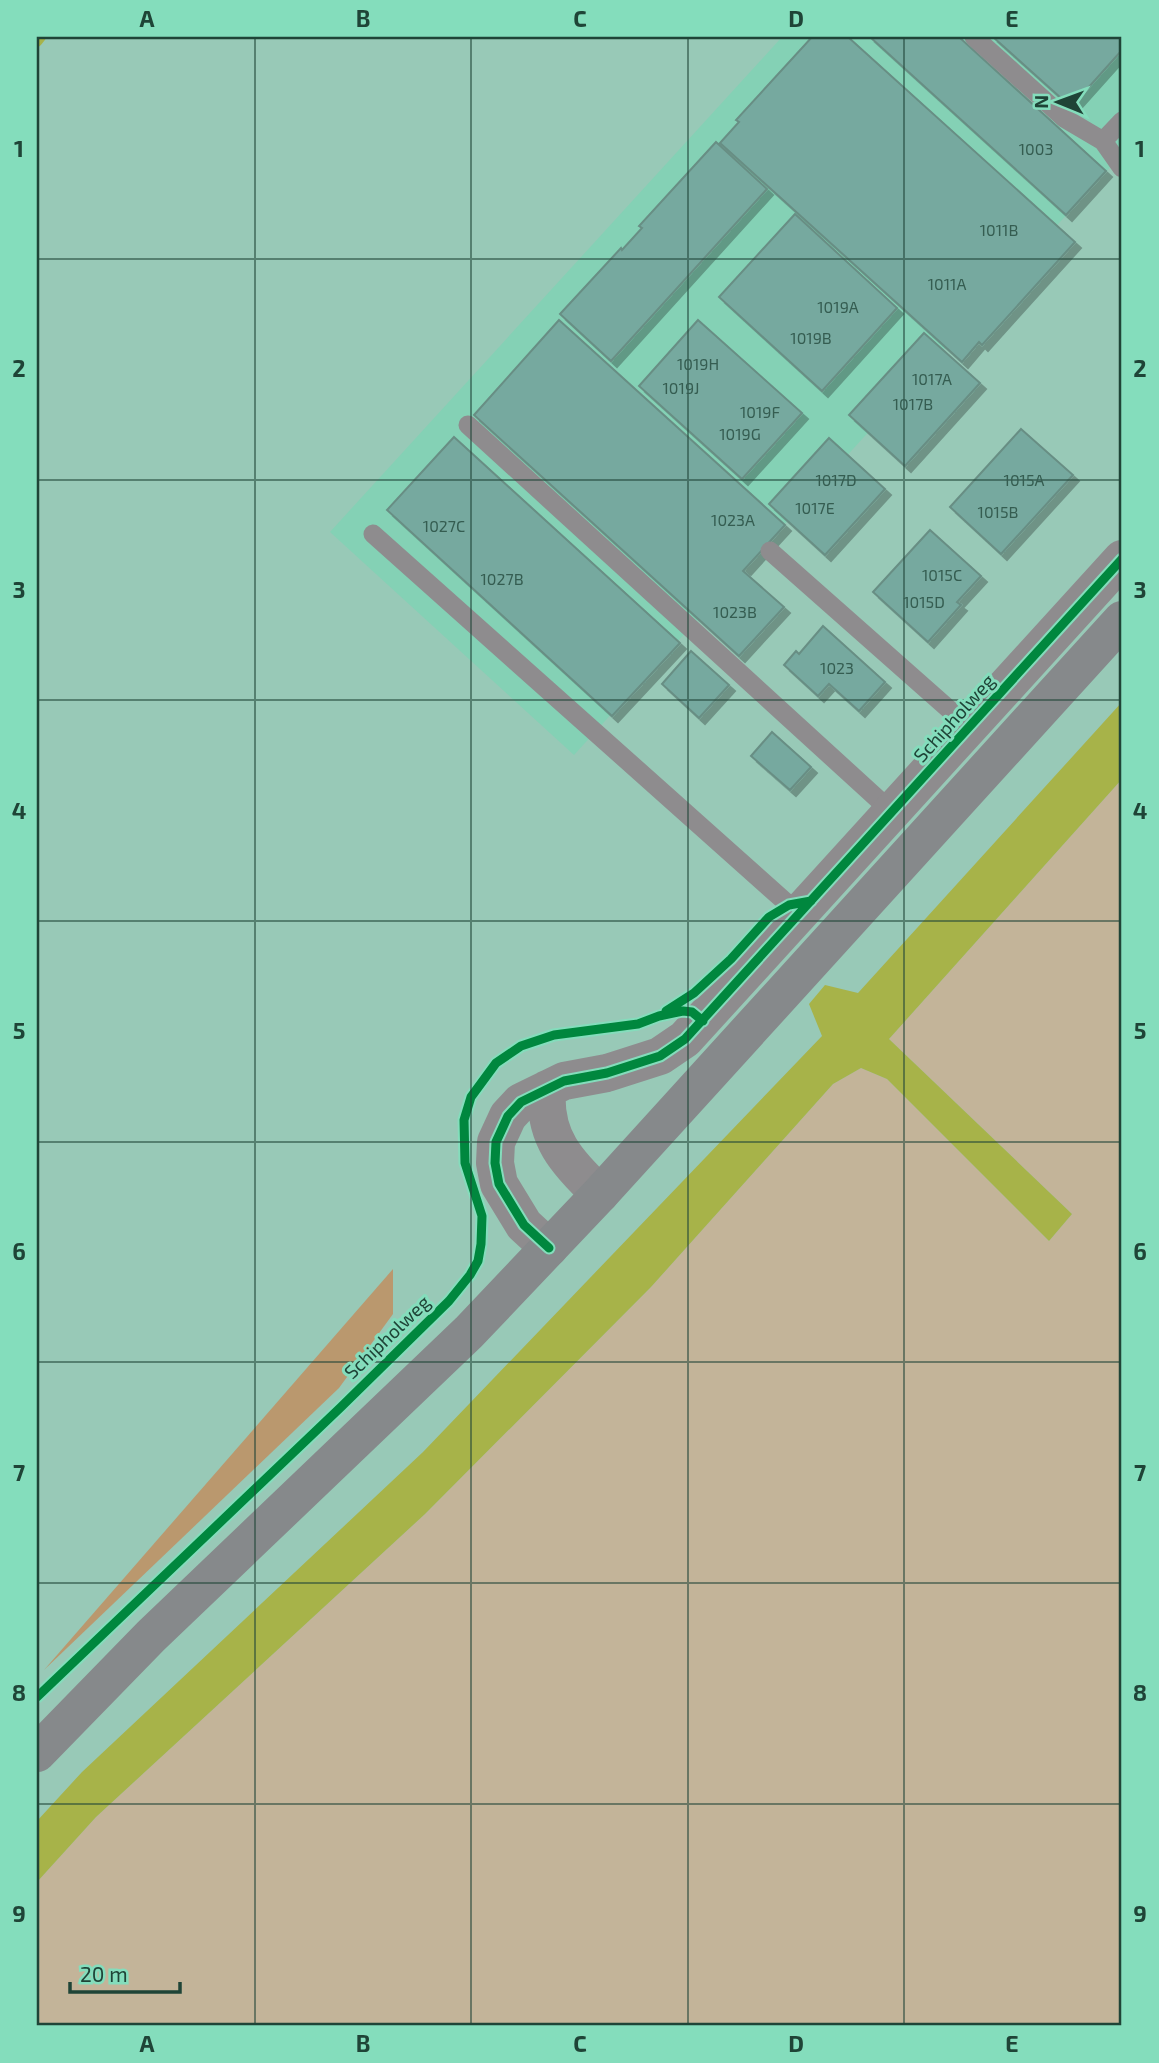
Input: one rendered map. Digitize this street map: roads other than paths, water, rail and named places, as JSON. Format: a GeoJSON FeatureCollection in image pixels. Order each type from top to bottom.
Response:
{"type":"FeatureCollection","features":[{"type":"Feature","properties":{"kind":"main road"},"geometry":{"type":"LineString","coordinates":[[37,1753],[151,1636],[469,1332],[600,1194],[1122,620]]}},
{"type":"Feature","properties":{"kind":"street","name":"Schipholweg"},"geometry":{"type":"LineString","coordinates":[[549,1248],[524,1225],[499,1184],[495,1163],[496,1142],[508,1116],[521,1102],[564,1081],[607,1073],[660,1056],[685,1040],[1122,559]]}},
{"type":"Feature","properties":{"kind":"street"},"geometry":{"type":"LineString","coordinates":[[547,1089],[547,1119],[555,1142],[572,1167],[600,1194]]}},
{"type":"Feature","properties":{"kind":"lane"},"geometry":{"type":"LineString","coordinates":[[974,37],[1064,118],[1103,141],[1122,168]]}},
{"type":"Feature","properties":{"kind":"lane"},"geometry":{"type":"LineString","coordinates":[[1103,141],[1122,121]]}},
{"type":"Feature","properties":{"kind":"lane"},"geometry":{"type":"LineString","coordinates":[[468,425],[892,812]]}},
{"type":"Feature","properties":{"kind":"lane"},"geometry":{"type":"LineString","coordinates":[[373,534],[789,905],[792,922]]}},
{"type":"Feature","properties":{"kind":"lane"},"geometry":{"type":"LineString","coordinates":[[770,551],[969,727]]}},
{"type":"Feature","properties":{"kind":"waterway"},"geometry":{"type":"LineString","coordinates":[[37,42],[41,37]]}}]}
